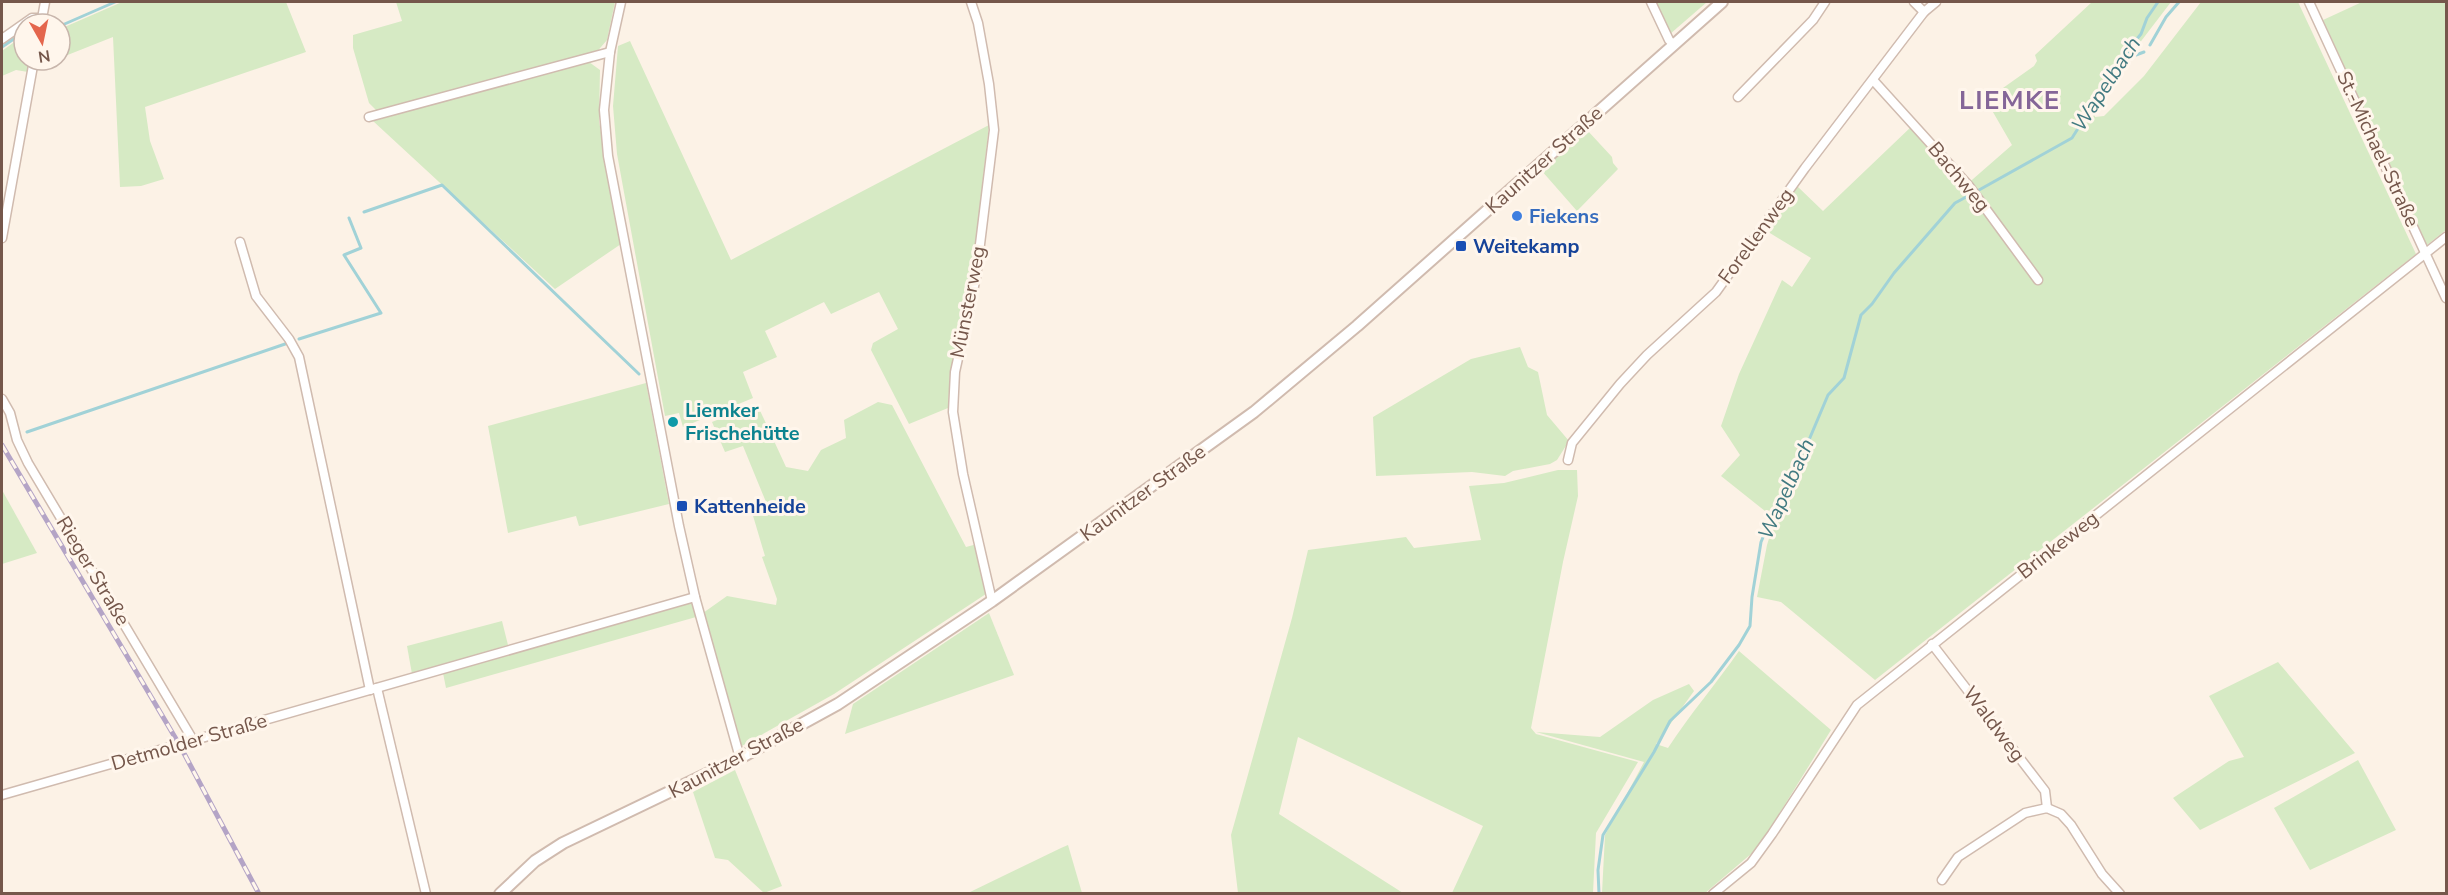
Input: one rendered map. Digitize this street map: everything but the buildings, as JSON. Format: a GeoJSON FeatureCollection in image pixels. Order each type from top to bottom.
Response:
{"type":"FeatureCollection","features":[{"type":"Feature","properties":{"kind":"street"},"geometry":{"type":"LineString","coordinates":[[621,2],[610,52],[604,110],[608,156],[679,526],[695,597],[740,758]]}},
{"type":"Feature","properties":{"kind":"street","name":"Münsterweg"},"geometry":{"type":"LineString","coordinates":[[971,2],[978,23],[989,84],[994,130],[976,277],[955,372],[953,412],[963,474],[992,601]]}},
{"type":"Feature","properties":{"kind":"street"},"geometry":{"type":"LineString","coordinates":[[1651,2],[1669,40],[1674,45]]}},
{"type":"Feature","properties":{"kind":"street","name":"Kaunitzer Straße"},"geometry":{"type":"LineString","coordinates":[[500,894],[535,861],[563,843],[740,758],[838,704],[992,601],[1254,412],[1365,318],[1722,2]]}},
{"type":"Feature","properties":{"kind":"street"},"geometry":{"type":"LineString","coordinates":[[1738,98],[1813,20],[1825,2]]}},
{"type":"Feature","properties":{"kind":"street"},"geometry":{"type":"LineString","coordinates":[[1914,2],[1924,12]]}},
{"type":"Feature","properties":{"kind":"street","name":"Forellenweg"},"geometry":{"type":"LineString","coordinates":[[1568,460],[1572,443],[1620,384],[1647,355],[1716,292],[1805,168],[1924,12],[1936,2]]}},
{"type":"Feature","properties":{"kind":"street","name":"St.-Michael-Straße"},"geometry":{"type":"LineString","coordinates":[[2309,2],[2446,298]]}},
{"type":"Feature","properties":{"kind":"street"},"geometry":{"type":"LineString","coordinates":[[369,117],[610,52]]}},
{"type":"Feature","properties":{"kind":"street"},"geometry":{"type":"LineString","coordinates":[[2,238],[32,72]]}},
{"type":"Feature","properties":{"kind":"street","name":"Bachweg"},"geometry":{"type":"LineString","coordinates":[[1873,80],[1969,186],[2038,280]]}},
{"type":"Feature","properties":{"kind":"street","name":"Brinkeweg"},"geometry":{"type":"LineString","coordinates":[[1713,894],[1756,856],[1857,705],[2446,237]]}},
{"type":"Feature","properties":{"kind":"street"},"geometry":{"type":"LineString","coordinates":[[240,242],[256,296],[289,339],[298,357],[374,689],[426,894]]}},
{"type":"Feature","properties":{"kind":"street","name":"Rieger Straße"},"geometry":{"type":"LineString","coordinates":[[2,399],[10,413],[17,440],[28,463],[193,740]]}},
{"type":"Feature","properties":{"kind":"street","name":"Detmolder Straße"},"geometry":{"type":"LineString","coordinates":[[2,795],[695,597]]}},
{"type":"Feature","properties":{"kind":"street","name":"Waldweg"},"geometry":{"type":"LineString","coordinates":[[1932,644],[2045,791],[2047,808]]}},
{"type":"Feature","properties":{"kind":"street"},"geometry":{"type":"LineString","coordinates":[[1942,880],[1958,857],[2025,813],[2047,808],[2061,814],[2071,825],[2102,874],[2120,894]]}},
{"type":"Feature","properties":{"kind":"green space"},"geometry":{"type":"Polygon","coordinates":[[[122,2],[286,2],[306,52],[145,107],[150,141],[164,179],[141,186],[120,187],[113,37],[72,53],[72,24],[122,2]]]}},
{"type":"Feature","properties":{"kind":"green space"},"geometry":{"type":"Polygon","coordinates":[[[396,2],[615,2],[607,40],[595,54],[386,111],[376,110],[369,103],[353,48],[353,35],[402,21],[396,2]]]}},
{"type":"Feature","properties":{"kind":"green space"},"geometry":{"type":"Polygon","coordinates":[[[1655,2],[1707,2],[1670,34],[1655,2]]]}},
{"type":"Feature","properties":{"kind":"green space"},"geometry":{"type":"Polygon","coordinates":[[[2092,2],[2171,2],[2106,87],[2095,117],[2104,116],[2144,76],[2201,2],[2298,2],[2416,254],[1875,680],[1781,602],[1757,597],[1767,545],[1775,519],[1721,476],[1740,455],[1721,426],[1739,374],[1782,280],[1792,287],[1811,258],[1765,230],[1797,186],[1823,211],[1912,126],[1965,186],[2012,145],[1986,100],[2034,66],[2037,61],[2035,55],[2092,2]]]}},
{"type":"Feature","properties":{"kind":"green space"},"geometry":{"type":"Polygon","coordinates":[[[2362,2],[2446,2],[2446,230],[2427,245],[2323,20],[2362,2]]]}},
{"type":"Feature","properties":{"kind":"green space"},"geometry":{"type":"Polygon","coordinates":[[[630,41],[731,260],[989,125],[972,276],[950,373],[948,408],[909,424],[871,350],[873,343],[898,329],[879,292],[831,314],[824,302],[765,331],[777,357],[743,372],[753,398],[683,427],[679,413],[665,416],[617,154],[613,106],[618,46],[630,41]]]}},
{"type":"Feature","properties":{"kind":"green space"},"geometry":{"type":"Polygon","coordinates":[[[12,44],[12,72],[2,76],[2,51],[12,44]]]}},
{"type":"Feature","properties":{"kind":"green space"},"geometry":{"type":"Polygon","coordinates":[[[589,62],[600,70],[599,121],[621,244],[555,289],[373,121],[589,62]]]}},
{"type":"Feature","properties":{"kind":"green space"},"geometry":{"type":"Polygon","coordinates":[[[1587,130],[1612,157],[1618,169],[1577,211],[1541,170],[1587,130]]]}},
{"type":"Feature","properties":{"kind":"green space"},"geometry":{"type":"Polygon","coordinates":[[[1520,347],[1528,367],[1538,372],[1547,415],[1569,441],[1557,460],[1550,464],[1513,471],[1505,476],[1472,472],[1376,476],[1373,417],[1471,359],[1520,347]]]}},
{"type":"Feature","properties":{"kind":"green space"},"geometry":{"type":"Polygon","coordinates":[[[646,383],[669,504],[579,526],[576,516],[508,533],[488,426],[646,383]]]}},
{"type":"Feature","properties":{"kind":"green space"},"geometry":{"type":"Polygon","coordinates":[[[878,402],[892,405],[966,547],[981,543],[992,590],[834,694],[740,747],[703,613],[727,596],[776,605],[777,599],[762,557],[765,556],[751,509],[766,502],[743,446],[725,452],[712,422],[757,404],[786,467],[808,471],[821,450],[846,438],[844,420],[878,402]]]}},
{"type":"Feature","properties":{"kind":"green space"},"geometry":{"type":"Polygon","coordinates":[[[1558,470],[1577,470],[1578,496],[1531,728],[1536,734],[1638,762],[1596,833],[1593,893],[1452,893],[1483,826],[1298,737],[1279,814],[1403,893],[1238,893],[1231,835],[1292,618],[1308,550],[1406,537],[1414,548],[1481,540],[1469,486],[1504,483],[1558,470]]]}},
{"type":"Feature","properties":{"kind":"green space"},"geometry":{"type":"Polygon","coordinates":[[[2,490],[37,553],[2,564],[2,490]]]}},
{"type":"Feature","properties":{"kind":"green space"},"geometry":{"type":"Polygon","coordinates":[[[691,601],[696,617],[446,688],[443,673],[691,601]]]}},
{"type":"Feature","properties":{"kind":"green space"},"geometry":{"type":"Polygon","coordinates":[[[989,613],[1014,675],[845,734],[853,704],[989,613]]]}},
{"type":"Feature","properties":{"kind":"green space"},"geometry":{"type":"Polygon","coordinates":[[[502,621],[508,645],[412,674],[407,646],[502,621]]]}},
{"type":"Feature","properties":{"kind":"green space"},"geometry":{"type":"Polygon","coordinates":[[[1739,651],[1831,730],[1758,848],[1704,894],[1602,893],[1605,835],[1644,762],[1536,732],[1600,737],[1653,700],[1689,684],[1694,691],[1656,744],[1668,748],[1739,651]]]}},
{"type":"Feature","properties":{"kind":"green space"},"geometry":{"type":"Polygon","coordinates":[[[2278,662],[2355,753],[2200,830],[2173,798],[2229,761],[2244,757],[2209,696],[2278,662]]]}},
{"type":"Feature","properties":{"kind":"green space"},"geometry":{"type":"Polygon","coordinates":[[[2358,760],[2396,830],[2310,870],[2274,808],[2358,760]]]}},
{"type":"Feature","properties":{"kind":"green space"},"geometry":{"type":"Polygon","coordinates":[[[735,770],[782,886],[764,893],[728,860],[715,858],[693,792],[735,770]]]}},
{"type":"Feature","properties":{"kind":"green space"},"geometry":{"type":"Polygon","coordinates":[[[1068,845],[1082,893],[968,893],[1061,848],[1068,845]]]}},
{"type":"Feature","properties":{"kind":"waterway"},"geometry":{"type":"LineString","coordinates":[[72,21],[115,2]]}},
{"type":"Feature","properties":{"kind":"waterway","name":"Wapelbach"},"geometry":{"type":"LineString","coordinates":[[1979,190],[2072,138],[2126,52],[2141,34],[2147,18],[2158,2]]}},
{"type":"Feature","properties":{"kind":"waterway"},"geometry":{"type":"LineString","coordinates":[[2150,45],[2166,17],[2179,2]]}},
{"type":"Feature","properties":{"kind":"waterway"},"geometry":{"type":"LineString","coordinates":[[2,47],[12,40]]}},
{"type":"Feature","properties":{"kind":"waterway"},"geometry":{"type":"LineString","coordinates":[[2126,52],[2136,55],[2144,52]]}},
{"type":"Feature","properties":{"kind":"waterway"},"geometry":{"type":"LineString","coordinates":[[364,212],[442,185],[639,374]]}},
{"type":"Feature","properties":{"kind":"waterway","name":"Wapelbach"},"geometry":{"type":"LineString","coordinates":[[1599,894],[1598,870],[1603,835],[1654,752],[1670,721],[1711,682],[1739,645],[1750,626],[1761,542],[1790,474],[1806,447],[1828,395],[1844,378],[1861,315],[1955,203],[1968,196]]}},
{"type":"Feature","properties":{"kind":"waterway"},"geometry":{"type":"LineString","coordinates":[[299,339],[381,313],[344,255],[361,248],[349,218]]}},
{"type":"Feature","properties":{"kind":"waterway"},"geometry":{"type":"LineString","coordinates":[[27,432],[288,343]]}},
{"type":"Feature","properties":{"kind":"railway"},"geometry":{"type":"LineString","coordinates":[[2,445],[179,744],[259,894]]}},
{"type":"Feature","properties":{"kind":"place","name":"Fiekens"},"geometry":{"type":"Point","coordinates":[1517,216]}},
{"type":"Feature","properties":{"kind":"place","name":"Weitekamp"},"geometry":{"type":"Point","coordinates":[1461,246]}},
{"type":"Feature","properties":{"kind":"place","name":"Liemker Frischehütte"},"geometry":{"type":"Point","coordinates":[673,422]}},
{"type":"Feature","properties":{"kind":"place","name":"Kattenheide"},"geometry":{"type":"Point","coordinates":[682,506]}},
{"type":"Feature","properties":{"kind":"district","name":"LIEMKE"},"geometry":{"type":"Point","coordinates":[2010,100]}}]}
